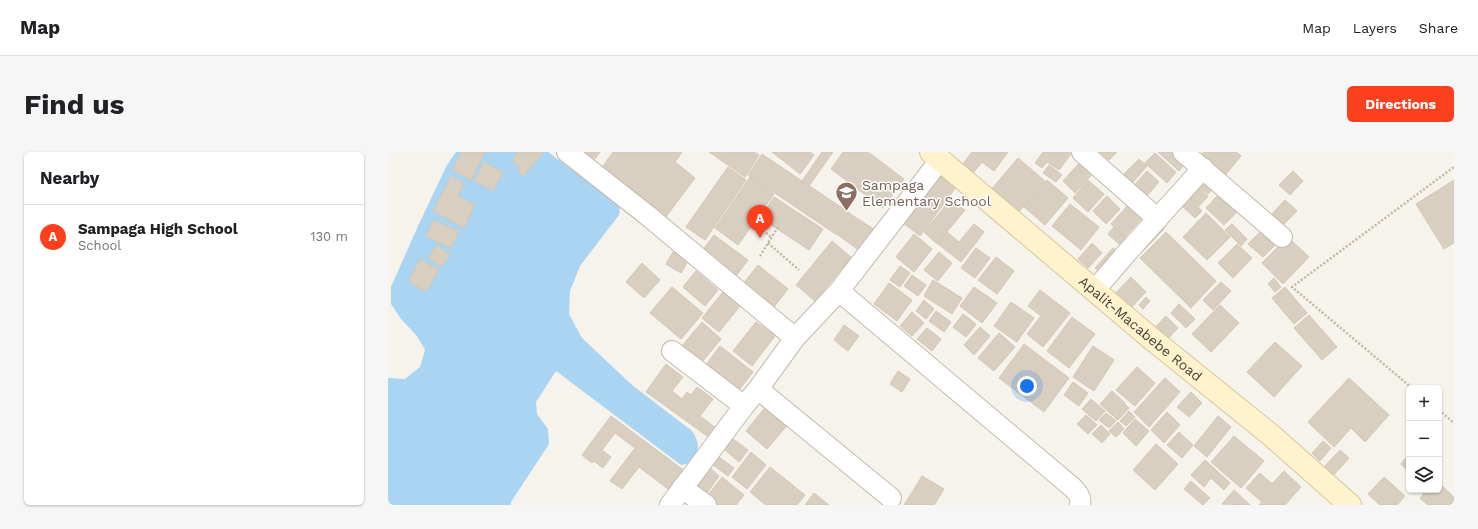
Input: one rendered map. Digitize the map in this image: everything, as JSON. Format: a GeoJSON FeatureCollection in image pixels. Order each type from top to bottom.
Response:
{"type":"FeatureCollection","features":[{"type":"Feature","properties":{"kind":"main road","name":"Apalit-Macabebe Road"},"geometry":{"type":"LineString","coordinates":[[935,156],[1153,340],[1272,436],[1350,505]]}},
{"type":"Feature","properties":{"kind":"street"},"geometry":{"type":"LineString","coordinates":[[567,152],[653,220],[795,338]]}},
{"type":"Feature","properties":{"kind":"street"},"geometry":{"type":"LineString","coordinates":[[1082,152],[1158,219]]}},
{"type":"Feature","properties":{"kind":"street"},"geometry":{"type":"LineString","coordinates":[[1183,152],[1282,237]]}},
{"type":"Feature","properties":{"kind":"street"},"geometry":{"type":"LineString","coordinates":[[670,505],[795,338],[839,291],[935,156]]}},
{"type":"Feature","properties":{"kind":"street"},"geometry":{"type":"LineString","coordinates":[[1095,290],[1203,168]]}},
{"type":"Feature","properties":{"kind":"street"},"geometry":{"type":"LineString","coordinates":[[839,291],[1072,487],[1079,494],[1081,502],[1080,505]]}},
{"type":"Feature","properties":{"kind":"street"},"geometry":{"type":"LineString","coordinates":[[672,351],[744,406]]}},
{"type":"Feature","properties":{"kind":"street"},"geometry":{"type":"LineString","coordinates":[[758,389],[891,498]]}},
{"type":"Feature","properties":{"kind":"street"},"geometry":{"type":"LineString","coordinates":[[682,488],[706,505]]}},
{"type":"Feature","properties":{"kind":"path"},"geometry":{"type":"LineString","coordinates":[[1408,385],[1292,287],[1454,167]]}},
{"type":"Feature","properties":{"kind":"path"},"geometry":{"type":"LineString","coordinates":[[757,225],[772,238]]}},
{"type":"Feature","properties":{"kind":"path"},"geometry":{"type":"LineString","coordinates":[[760,256],[778,227]]}},
{"type":"Feature","properties":{"kind":"path"},"geometry":{"type":"LineString","coordinates":[[768,243],[799,270]]}},
{"type":"Feature","properties":{"kind":"path"},"geometry":{"type":"LineString","coordinates":[[1442,412],[1454,422]]}},
{"type":"Feature","properties":{"kind":"water"},"geometry":{"type":"Polygon","coordinates":[[[456,152],[548,152],[612,200],[620,208],[619,215],[580,266],[570,291],[569,314],[582,338],[632,385],[692,431],[697,440],[698,448],[690,463],[681,465],[556,371],[536,402],[537,414],[548,429],[549,444],[511,502],[511,505],[388,505],[388,378],[405,379],[420,367],[425,350],[417,336],[401,319],[391,304],[391,287],[447,165],[456,152]]]}},
{"type":"Feature","properties":{"kind":"building"},"geometry":{"type":"Polygon","coordinates":[[[462,152],[485,152],[471,180],[452,170],[462,152]]]}},
{"type":"Feature","properties":{"kind":"building"},"geometry":{"type":"Polygon","coordinates":[[[518,152],[544,152],[523,176],[517,171],[520,167],[512,161],[518,152]]]}},
{"type":"Feature","properties":{"kind":"building"},"geometry":{"type":"Polygon","coordinates":[[[581,152],[600,152],[593,161],[581,152]]]}},
{"type":"Feature","properties":{"kind":"building"},"geometry":{"type":"Polygon","coordinates":[[[613,152],[682,152],[675,162],[695,178],[665,218],[601,169],[613,152]]]}},
{"type":"Feature","properties":{"kind":"building"},"geometry":{"type":"Polygon","coordinates":[[[709,152],[754,152],[759,155],[745,177],[709,152]]]}},
{"type":"Feature","properties":{"kind":"building"},"geometry":{"type":"Polygon","coordinates":[[[772,152],[810,152],[814,155],[800,174],[772,152]]]}},
{"type":"Feature","properties":{"kind":"building"},"geometry":{"type":"Polygon","coordinates":[[[822,152],[833,152],[809,186],[802,181],[822,152]]]}},
{"type":"Feature","properties":{"kind":"building"},"geometry":{"type":"Polygon","coordinates":[[[843,152],[868,152],[904,179],[883,208],[831,169],[843,152]]]}},
{"type":"Feature","properties":{"kind":"building"},"geometry":{"type":"Polygon","coordinates":[[[972,152],[1008,152],[994,171],[982,162],[974,172],[963,164],[972,152]]]}},
{"type":"Feature","properties":{"kind":"building"},"geometry":{"type":"Polygon","coordinates":[[[1043,152],[1069,152],[1071,154],[1059,170],[1047,162],[1042,168],[1035,163],[1043,152]]]}},
{"type":"Feature","properties":{"kind":"building"},"geometry":{"type":"Polygon","coordinates":[[[1100,152],[1117,152],[1109,160],[1100,152]]]}},
{"type":"Feature","properties":{"kind":"building"},"geometry":{"type":"Polygon","coordinates":[[[1158,152],[1182,152],[1189,159],[1179,171],[1158,152]]]}},
{"type":"Feature","properties":{"kind":"building"},"geometry":{"type":"Polygon","coordinates":[[[1204,152],[1236,152],[1241,156],[1222,179],[1198,160],[1204,152]]]}},
{"type":"Feature","properties":{"kind":"building"},"geometry":{"type":"Polygon","coordinates":[[[1155,153],[1176,172],[1167,183],[1145,163],[1155,153]]]}},
{"type":"Feature","properties":{"kind":"building"},"geometry":{"type":"Polygon","coordinates":[[[762,154],[851,214],[837,235],[748,175],[762,154]]]}},
{"type":"Feature","properties":{"kind":"building"},"geometry":{"type":"Polygon","coordinates":[[[1018,158],[1045,181],[1017,214],[990,191],[1018,158]]]}},
{"type":"Feature","properties":{"kind":"building"},"geometry":{"type":"Polygon","coordinates":[[[1139,159],[1147,166],[1133,182],[1124,174],[1139,159]]]}},
{"type":"Feature","properties":{"kind":"building"},"geometry":{"type":"Polygon","coordinates":[[[1081,161],[1094,172],[1075,193],[1063,181],[1081,161]]]}},
{"type":"Feature","properties":{"kind":"building"},"geometry":{"type":"Polygon","coordinates":[[[484,162],[503,172],[493,191],[474,181],[484,162]]]}},
{"type":"Feature","properties":{"kind":"building"},"geometry":{"type":"Polygon","coordinates":[[[1049,165],[1062,175],[1056,182],[1043,173],[1049,165]]]}},
{"type":"Feature","properties":{"kind":"building"},"geometry":{"type":"Polygon","coordinates":[[[728,167],[746,180],[705,240],[686,227],[728,167]]]}},
{"type":"Feature","properties":{"kind":"building"},"geometry":{"type":"Polygon","coordinates":[[[935,170],[957,186],[920,236],[898,219],[935,170]]]}},
{"type":"Feature","properties":{"kind":"building"},"geometry":{"type":"Polygon","coordinates":[[[1147,171],[1159,182],[1142,201],[1130,190],[1147,171]]]}},
{"type":"Feature","properties":{"kind":"building"},"geometry":{"type":"Polygon","coordinates":[[[1293,171],[1303,181],[1290,195],[1279,185],[1293,171]]]}},
{"type":"Feature","properties":{"kind":"building"},"geometry":{"type":"Polygon","coordinates":[[[451,176],[464,183],[458,196],[475,205],[464,228],[433,211],[451,176]]]}},
{"type":"Feature","properties":{"kind":"building"},"geometry":{"type":"Polygon","coordinates":[[[1205,176],[1216,185],[1208,194],[1197,185],[1205,176]]]}},
{"type":"Feature","properties":{"kind":"building"},"geometry":{"type":"Polygon","coordinates":[[[750,177],[774,194],[738,245],[715,228],[750,177]]]}},
{"type":"Feature","properties":{"kind":"building"},"geometry":{"type":"Polygon","coordinates":[[[1047,180],[1068,198],[1045,225],[1024,207],[1047,180]]]}},
{"type":"Feature","properties":{"kind":"building"},"geometry":{"type":"Polygon","coordinates":[[[1088,180],[1104,194],[1088,212],[1073,198],[1088,180]]]}},
{"type":"Feature","properties":{"kind":"building"},"geometry":{"type":"Polygon","coordinates":[[[1454,180],[1454,243],[1444,249],[1416,204],[1454,180]]]}},
{"type":"Feature","properties":{"kind":"building"},"geometry":{"type":"Polygon","coordinates":[[[1194,184],[1208,196],[1199,206],[1186,194],[1194,184]]]}},
{"type":"Feature","properties":{"kind":"building"},"geometry":{"type":"Polygon","coordinates":[[[1221,192],[1239,210],[1224,225],[1206,208],[1221,192]]]}},
{"type":"Feature","properties":{"kind":"building"},"geometry":{"type":"Polygon","coordinates":[[[1107,196],[1120,209],[1106,224],[1093,211],[1107,196]]]}},
{"type":"Feature","properties":{"kind":"building"},"geometry":{"type":"Polygon","coordinates":[[[774,197],[823,229],[809,250],[770,224],[772,221],[762,215],[774,197]]]}},
{"type":"Feature","properties":{"kind":"building"},"geometry":{"type":"Polygon","coordinates":[[[1189,197],[1202,211],[1195,218],[1181,205],[1189,197]]]}},
{"type":"Feature","properties":{"kind":"building"},"geometry":{"type":"Polygon","coordinates":[[[951,199],[965,210],[937,244],[924,232],[951,199]]]}},
{"type":"Feature","properties":{"kind":"building"},"geometry":{"type":"Polygon","coordinates":[[[1285,200],[1297,211],[1281,227],[1270,216],[1285,200]]]}},
{"type":"Feature","properties":{"kind":"building"},"geometry":{"type":"Polygon","coordinates":[[[1070,204],[1099,227],[1081,250],[1052,226],[1070,204]]]}},
{"type":"Feature","properties":{"kind":"building"},"geometry":{"type":"Polygon","coordinates":[[[1129,204],[1143,217],[1125,237],[1111,224],[1129,204]]]}},
{"type":"Feature","properties":{"kind":"building"},"geometry":{"type":"Polygon","coordinates":[[[1206,213],[1230,237],[1207,260],[1183,237],[1206,213]]]}},
{"type":"Feature","properties":{"kind":"building"},"geometry":{"type":"Polygon","coordinates":[[[852,215],[875,230],[860,251],[838,235],[852,215]]]}},
{"type":"Feature","properties":{"kind":"building"},"geometry":{"type":"Polygon","coordinates":[[[433,220],[459,231],[451,248],[426,237],[433,220]]]}},
{"type":"Feature","properties":{"kind":"building"},"geometry":{"type":"Polygon","coordinates":[[[1157,222],[1164,229],[1143,251],[1136,244],[1157,222]]]}},
{"type":"Feature","properties":{"kind":"building"},"geometry":{"type":"Polygon","coordinates":[[[974,224],[984,232],[961,262],[938,244],[947,232],[959,242],[974,224]]]}},
{"type":"Feature","properties":{"kind":"building"},"geometry":{"type":"Polygon","coordinates":[[[1232,224],[1247,239],[1241,246],[1225,230],[1232,224]]]}},
{"type":"Feature","properties":{"kind":"building"},"geometry":{"type":"Polygon","coordinates":[[[1114,227],[1126,239],[1120,245],[1108,234],[1114,227]]]}},
{"type":"Feature","properties":{"kind":"building"},"geometry":{"type":"Polygon","coordinates":[[[1261,231],[1275,245],[1263,257],[1248,244],[1261,231]]]}},
{"type":"Feature","properties":{"kind":"building"},"geometry":{"type":"Polygon","coordinates":[[[1166,232],[1216,281],[1191,308],[1140,258],[1166,232]]]}},
{"type":"Feature","properties":{"kind":"building"},"geometry":{"type":"Polygon","coordinates":[[[914,234],[932,249],[914,272],[896,257],[914,234]]]}},
{"type":"Feature","properties":{"kind":"building"},"geometry":{"type":"Polygon","coordinates":[[[714,235],[748,260],[736,276],[702,251],[714,235]]]}},
{"type":"Feature","properties":{"kind":"building"},"geometry":{"type":"Polygon","coordinates":[[[1288,237],[1309,257],[1283,284],[1262,263],[1288,237]]]}},
{"type":"Feature","properties":{"kind":"building"},"geometry":{"type":"Polygon","coordinates":[[[832,241],[851,257],[815,301],[796,285],[832,241]]]}},
{"type":"Feature","properties":{"kind":"building"},"geometry":{"type":"Polygon","coordinates":[[[1092,243],[1102,253],[1088,268],[1078,259],[1092,243]]]}},
{"type":"Feature","properties":{"kind":"building"},"geometry":{"type":"Polygon","coordinates":[[[1237,244],[1252,258],[1233,278],[1218,263],[1237,244]]]}},
{"type":"Feature","properties":{"kind":"building"},"geometry":{"type":"Polygon","coordinates":[[[436,245],[450,254],[442,267],[428,258],[436,245]]]}},
{"type":"Feature","properties":{"kind":"building"},"geometry":{"type":"Polygon","coordinates":[[[976,248],[990,258],[975,278],[961,268],[976,248]]]}},
{"type":"Feature","properties":{"kind":"building"},"geometry":{"type":"Polygon","coordinates":[[[1113,248],[1121,256],[1104,275],[1095,268],[1113,248]]]}},
{"type":"Feature","properties":{"kind":"building"},"geometry":{"type":"Polygon","coordinates":[[[673,252],[688,261],[681,273],[666,264],[673,252]]]}},
{"type":"Feature","properties":{"kind":"building"},"geometry":{"type":"Polygon","coordinates":[[[939,252],[952,263],[938,281],[924,270],[939,252]]]}},
{"type":"Feature","properties":{"kind":"building"},"geometry":{"type":"Polygon","coordinates":[[[996,257],[1014,271],[997,294],[978,280],[996,257]]]}},
{"type":"Feature","properties":{"kind":"building"},"geometry":{"type":"Polygon","coordinates":[[[420,259],[439,270],[426,292],[408,281],[420,259]]]}},
{"type":"Feature","properties":{"kind":"building"},"geometry":{"type":"Polygon","coordinates":[[[642,263],[660,280],[644,298],[626,282],[642,263]]]}},
{"type":"Feature","properties":{"kind":"building"},"geometry":{"type":"Polygon","coordinates":[[[758,265],[788,289],[770,312],[739,289],[758,265]]]}},
{"type":"Feature","properties":{"kind":"building"},"geometry":{"type":"Polygon","coordinates":[[[900,266],[910,273],[900,287],[890,280],[900,266]]]}},
{"type":"Feature","properties":{"kind":"building"},"geometry":{"type":"Polygon","coordinates":[[[696,271],[718,290],[705,306],[683,287],[696,271]]]}},
{"type":"Feature","properties":{"kind":"building"},"geometry":{"type":"Polygon","coordinates":[[[912,275],[926,285],[918,296],[904,286],[912,275]]]}},
{"type":"Feature","properties":{"kind":"building"},"geometry":{"type":"Polygon","coordinates":[[[1131,277],[1146,292],[1125,314],[1110,299],[1131,277]]]}},
{"type":"Feature","properties":{"kind":"building"},"geometry":{"type":"Polygon","coordinates":[[[1274,278],[1281,287],[1275,292],[1268,284],[1274,278]]]}},
{"type":"Feature","properties":{"kind":"building"},"geometry":{"type":"Polygon","coordinates":[[[933,280],[962,298],[952,314],[924,296],[933,280]]]}},
{"type":"Feature","properties":{"kind":"building"},"geometry":{"type":"Polygon","coordinates":[[[1221,282],[1231,291],[1213,310],[1203,300],[1221,282]]]}},
{"type":"Feature","properties":{"kind":"building"},"geometry":{"type":"Polygon","coordinates":[[[889,283],[912,300],[897,321],[874,304],[889,283]]]}},
{"type":"Feature","properties":{"kind":"building"},"geometry":{"type":"Polygon","coordinates":[[[672,287],[703,313],[681,339],[650,313],[672,287]]]}},
{"type":"Feature","properties":{"kind":"building"},"geometry":{"type":"Polygon","coordinates":[[[974,287],[997,303],[982,323],[960,306],[974,287]]]}},
{"type":"Feature","properties":{"kind":"building"},"geometry":{"type":"Polygon","coordinates":[[[1285,287],[1307,313],[1294,324],[1272,298],[1285,287]]]}},
{"type":"Feature","properties":{"kind":"building"},"geometry":{"type":"Polygon","coordinates":[[[1040,290],[1070,313],[1043,347],[1027,334],[1041,316],[1028,306],[1040,290]]]}},
{"type":"Feature","properties":{"kind":"building"},"geometry":{"type":"Polygon","coordinates":[[[723,292],[740,306],[719,332],[702,318],[723,292]]]}},
{"type":"Feature","properties":{"kind":"building"},"geometry":{"type":"Polygon","coordinates":[[[1146,297],[1150,301],[1143,309],[1139,305],[1146,297]]]}},
{"type":"Feature","properties":{"kind":"building"},"geometry":{"type":"Polygon","coordinates":[[[924,300],[934,309],[926,319],[916,311],[924,300]]]}},
{"type":"Feature","properties":{"kind":"building"},"geometry":{"type":"Polygon","coordinates":[[[1011,302],[1034,318],[1017,342],[994,326],[1011,302]]]}},
{"type":"Feature","properties":{"kind":"building"},"geometry":{"type":"Polygon","coordinates":[[[1179,304],[1195,319],[1186,328],[1171,313],[1179,304]]]}},
{"type":"Feature","properties":{"kind":"building"},"geometry":{"type":"Polygon","coordinates":[[[1220,305],[1239,323],[1211,352],[1192,334],[1220,305]]]}},
{"type":"Feature","properties":{"kind":"building"},"geometry":{"type":"Polygon","coordinates":[[[936,311],[951,322],[944,332],[929,321],[936,311]]]}},
{"type":"Feature","properties":{"kind":"building"},"geometry":{"type":"Polygon","coordinates":[[[912,312],[924,323],[912,336],[900,326],[912,312]]]}},
{"type":"Feature","properties":{"kind":"building"},"geometry":{"type":"Polygon","coordinates":[[[963,314],[976,324],[966,337],[953,327],[963,314]]]}},
{"type":"Feature","properties":{"kind":"building"},"geometry":{"type":"Polygon","coordinates":[[[1309,315],[1337,347],[1322,360],[1294,328],[1309,315]]]}},
{"type":"Feature","properties":{"kind":"building"},"geometry":{"type":"Polygon","coordinates":[[[1166,316],[1178,328],[1163,344],[1151,332],[1166,316]]]}},
{"type":"Feature","properties":{"kind":"building"},"geometry":{"type":"Polygon","coordinates":[[[1072,317],[1095,334],[1069,368],[1047,351],[1072,317]]]}},
{"type":"Feature","properties":{"kind":"building"},"geometry":{"type":"Polygon","coordinates":[[[702,322],[721,339],[702,362],[682,346],[702,322]]]}},
{"type":"Feature","properties":{"kind":"building"},"geometry":{"type":"Polygon","coordinates":[[[756,322],[775,336],[752,366],[733,351],[756,322]]]}},
{"type":"Feature","properties":{"kind":"building"},"geometry":{"type":"Polygon","coordinates":[[[844,325],[859,336],[848,351],[834,340],[844,325]]]}},
{"type":"Feature","properties":{"kind":"building"},"geometry":{"type":"Polygon","coordinates":[[[980,327],[990,336],[974,355],[964,345],[980,327]]]}},
{"type":"Feature","properties":{"kind":"building"},"geometry":{"type":"Polygon","coordinates":[[[927,328],[941,339],[932,351],[917,339],[927,328]]]}},
{"type":"Feature","properties":{"kind":"building"},"geometry":{"type":"Polygon","coordinates":[[[999,333],[1015,347],[994,371],[978,358],[999,333]]]}},
{"type":"Feature","properties":{"kind":"building"},"geometry":{"type":"Polygon","coordinates":[[[1275,342],[1302,366],[1274,397],[1247,372],[1275,342]]]}},
{"type":"Feature","properties":{"kind":"building"},"geometry":{"type":"Polygon","coordinates":[[[1024,344],[1069,378],[1044,412],[999,378],[1024,344]]]}},
{"type":"Feature","properties":{"kind":"building"},"geometry":{"type":"Polygon","coordinates":[[[720,346],[753,372],[739,390],[706,365],[720,346]]]}},
{"type":"Feature","properties":{"kind":"building"},"geometry":{"type":"Polygon","coordinates":[[[1093,346],[1114,360],[1094,391],[1073,377],[1093,346]]]}},
{"type":"Feature","properties":{"kind":"building"},"geometry":{"type":"Polygon","coordinates":[[[666,364],[683,377],[672,391],[682,399],[687,392],[691,395],[697,387],[713,399],[700,416],[717,429],[710,438],[646,392],[666,364]]]}},
{"type":"Feature","properties":{"kind":"building"},"geometry":{"type":"Polygon","coordinates":[[[1137,367],[1155,383],[1135,406],[1116,390],[1137,367]]]}},
{"type":"Feature","properties":{"kind":"building"},"geometry":{"type":"Polygon","coordinates":[[[898,371],[910,379],[902,392],[890,384],[898,371]]]}},
{"type":"Feature","properties":{"kind":"building"},"geometry":{"type":"Polygon","coordinates":[[[1165,378],[1180,392],[1149,427],[1134,412],[1165,378]]]}},
{"type":"Feature","properties":{"kind":"building"},"geometry":{"type":"Polygon","coordinates":[[[1349,378],[1389,415],[1365,442],[1351,428],[1334,447],[1308,422],[1349,378]]]}},
{"type":"Feature","properties":{"kind":"building"},"geometry":{"type":"Polygon","coordinates":[[[1073,382],[1088,393],[1079,406],[1064,395],[1073,382]]]}},
{"type":"Feature","properties":{"kind":"building"},"geometry":{"type":"Polygon","coordinates":[[[1112,391],[1125,403],[1113,416],[1100,404],[1112,391]]]}},
{"type":"Feature","properties":{"kind":"building"},"geometry":{"type":"Polygon","coordinates":[[[1191,392],[1202,403],[1189,417],[1177,407],[1191,392]]]}},
{"type":"Feature","properties":{"kind":"building"},"geometry":{"type":"Polygon","coordinates":[[[1091,399],[1105,411],[1096,421],[1082,409],[1091,399]]]}},
{"type":"Feature","properties":{"kind":"building"},"geometry":{"type":"Polygon","coordinates":[[[1125,404],[1129,408],[1118,420],[1114,417],[1125,404]]]}},
{"type":"Feature","properties":{"kind":"building"},"geometry":{"type":"Polygon","coordinates":[[[767,405],[789,423],[767,449],[746,431],[767,405]]]}},
{"type":"Feature","properties":{"kind":"building"},"geometry":{"type":"Polygon","coordinates":[[[1129,411],[1135,417],[1126,426],[1120,421],[1129,411]]]}},
{"type":"Feature","properties":{"kind":"building"},"geometry":{"type":"Polygon","coordinates":[[[1167,412],[1180,425],[1164,443],[1151,430],[1167,412]]]}},
{"type":"Feature","properties":{"kind":"building"},"geometry":{"type":"Polygon","coordinates":[[[1106,413],[1116,421],[1109,428],[1099,420],[1106,413]]]}},
{"type":"Feature","properties":{"kind":"building"},"geometry":{"type":"Polygon","coordinates":[[[1086,415],[1097,425],[1088,434],[1077,424],[1086,415]]]}},
{"type":"Feature","properties":{"kind":"building"},"geometry":{"type":"Polygon","coordinates":[[[611,416],[686,472],[679,482],[675,480],[668,489],[639,467],[622,489],[610,481],[635,448],[615,433],[602,450],[611,457],[603,468],[594,461],[592,463],[582,455],[611,416]]]}},
{"type":"Feature","properties":{"kind":"building"},"geometry":{"type":"Polygon","coordinates":[[[1218,416],[1231,427],[1207,457],[1194,446],[1218,416]]]}},
{"type":"Feature","properties":{"kind":"building"},"geometry":{"type":"Polygon","coordinates":[[[1135,419],[1149,431],[1136,446],[1123,433],[1135,419]]]}},
{"type":"Feature","properties":{"kind":"building"},"geometry":{"type":"Polygon","coordinates":[[[1118,422],[1124,429],[1116,437],[1109,431],[1118,422]]]}},
{"type":"Feature","properties":{"kind":"building"},"geometry":{"type":"Polygon","coordinates":[[[1101,425],[1110,434],[1102,443],[1092,434],[1101,425]]]}},
{"type":"Feature","properties":{"kind":"building"},"geometry":{"type":"Polygon","coordinates":[[[1179,432],[1193,445],[1182,458],[1167,445],[1179,432]]]}},
{"type":"Feature","properties":{"kind":"building"},"geometry":{"type":"Polygon","coordinates":[[[1234,436],[1264,461],[1241,488],[1211,462],[1234,436]]]}},
{"type":"Feature","properties":{"kind":"building"},"geometry":{"type":"Polygon","coordinates":[[[733,439],[748,450],[739,462],[725,450],[733,439]]]}},
{"type":"Feature","properties":{"kind":"building"},"geometry":{"type":"Polygon","coordinates":[[[1323,441],[1331,448],[1320,461],[1312,453],[1323,441]]]}},
{"type":"Feature","properties":{"kind":"building"},"geometry":{"type":"Polygon","coordinates":[[[1156,444],[1178,464],[1155,490],[1133,470],[1156,444]]]}},
{"type":"Feature","properties":{"kind":"building"},"geometry":{"type":"Polygon","coordinates":[[[1340,450],[1349,458],[1332,477],[1323,468],[1340,450]]]}},
{"type":"Feature","properties":{"kind":"building"},"geometry":{"type":"Polygon","coordinates":[[[751,452],[766,465],[747,489],[732,477],[751,452]]]}},
{"type":"Feature","properties":{"kind":"building"},"geometry":{"type":"Polygon","coordinates":[[[719,457],[734,468],[728,476],[713,465],[719,457]]]}},
{"type":"Feature","properties":{"kind":"building"},"geometry":{"type":"Polygon","coordinates":[[[1406,458],[1406,469],[1401,464],[1406,458]]]}},
{"type":"Feature","properties":{"kind":"building"},"geometry":{"type":"Polygon","coordinates":[[[1205,460],[1230,483],[1224,490],[1211,478],[1204,487],[1191,475],[1205,460]]]}},
{"type":"Feature","properties":{"kind":"building"},"geometry":{"type":"Polygon","coordinates":[[[709,467],[719,476],[707,493],[696,484],[709,467]]]}},
{"type":"Feature","properties":{"kind":"building"},"geometry":{"type":"Polygon","coordinates":[[[770,467],[805,495],[797,505],[766,505],[750,492],[770,467]]]}},
{"type":"Feature","properties":{"kind":"building"},"geometry":{"type":"Polygon","coordinates":[[[1284,471],[1301,487],[1285,505],[1259,505],[1262,502],[1246,488],[1260,473],[1272,484],[1284,471]]]}},
{"type":"Feature","properties":{"kind":"building"},"geometry":{"type":"Polygon","coordinates":[[[922,476],[944,489],[934,505],[904,505],[922,476]]]}},
{"type":"Feature","properties":{"kind":"building"},"geometry":{"type":"Polygon","coordinates":[[[722,477],[744,495],[736,505],[713,505],[705,499],[722,477]]]}},
{"type":"Feature","properties":{"kind":"building"},"geometry":{"type":"Polygon","coordinates":[[[1384,477],[1405,496],[1397,505],[1380,505],[1368,494],[1384,477]]]}},
{"type":"Feature","properties":{"kind":"building"},"geometry":{"type":"Polygon","coordinates":[[[1191,481],[1210,498],[1203,505],[1184,489],[1191,481]]]}},
{"type":"Feature","properties":{"kind":"building"},"geometry":{"type":"Polygon","coordinates":[[[1442,486],[1454,497],[1454,501],[1451,505],[1428,505],[1420,498],[1424,493],[1442,493],[1442,486]]]}},
{"type":"Feature","properties":{"kind":"building"},"geometry":{"type":"Polygon","coordinates":[[[1234,490],[1250,505],[1222,504],[1234,490]]]}},
{"type":"Feature","properties":{"kind":"building"},"geometry":{"type":"Polygon","coordinates":[[[814,493],[829,505],[805,505],[814,493]]]}},
{"type":"Feature","properties":{"kind":"place","name":"Sampaga Elementary School"},"geometry":{"type":"Point","coordinates":[847,212]}},
{"type":"Feature","properties":{"kind":"place","name":"Sampaga High School"},"geometry":{"type":"Point","coordinates":[760,238]}}]}
